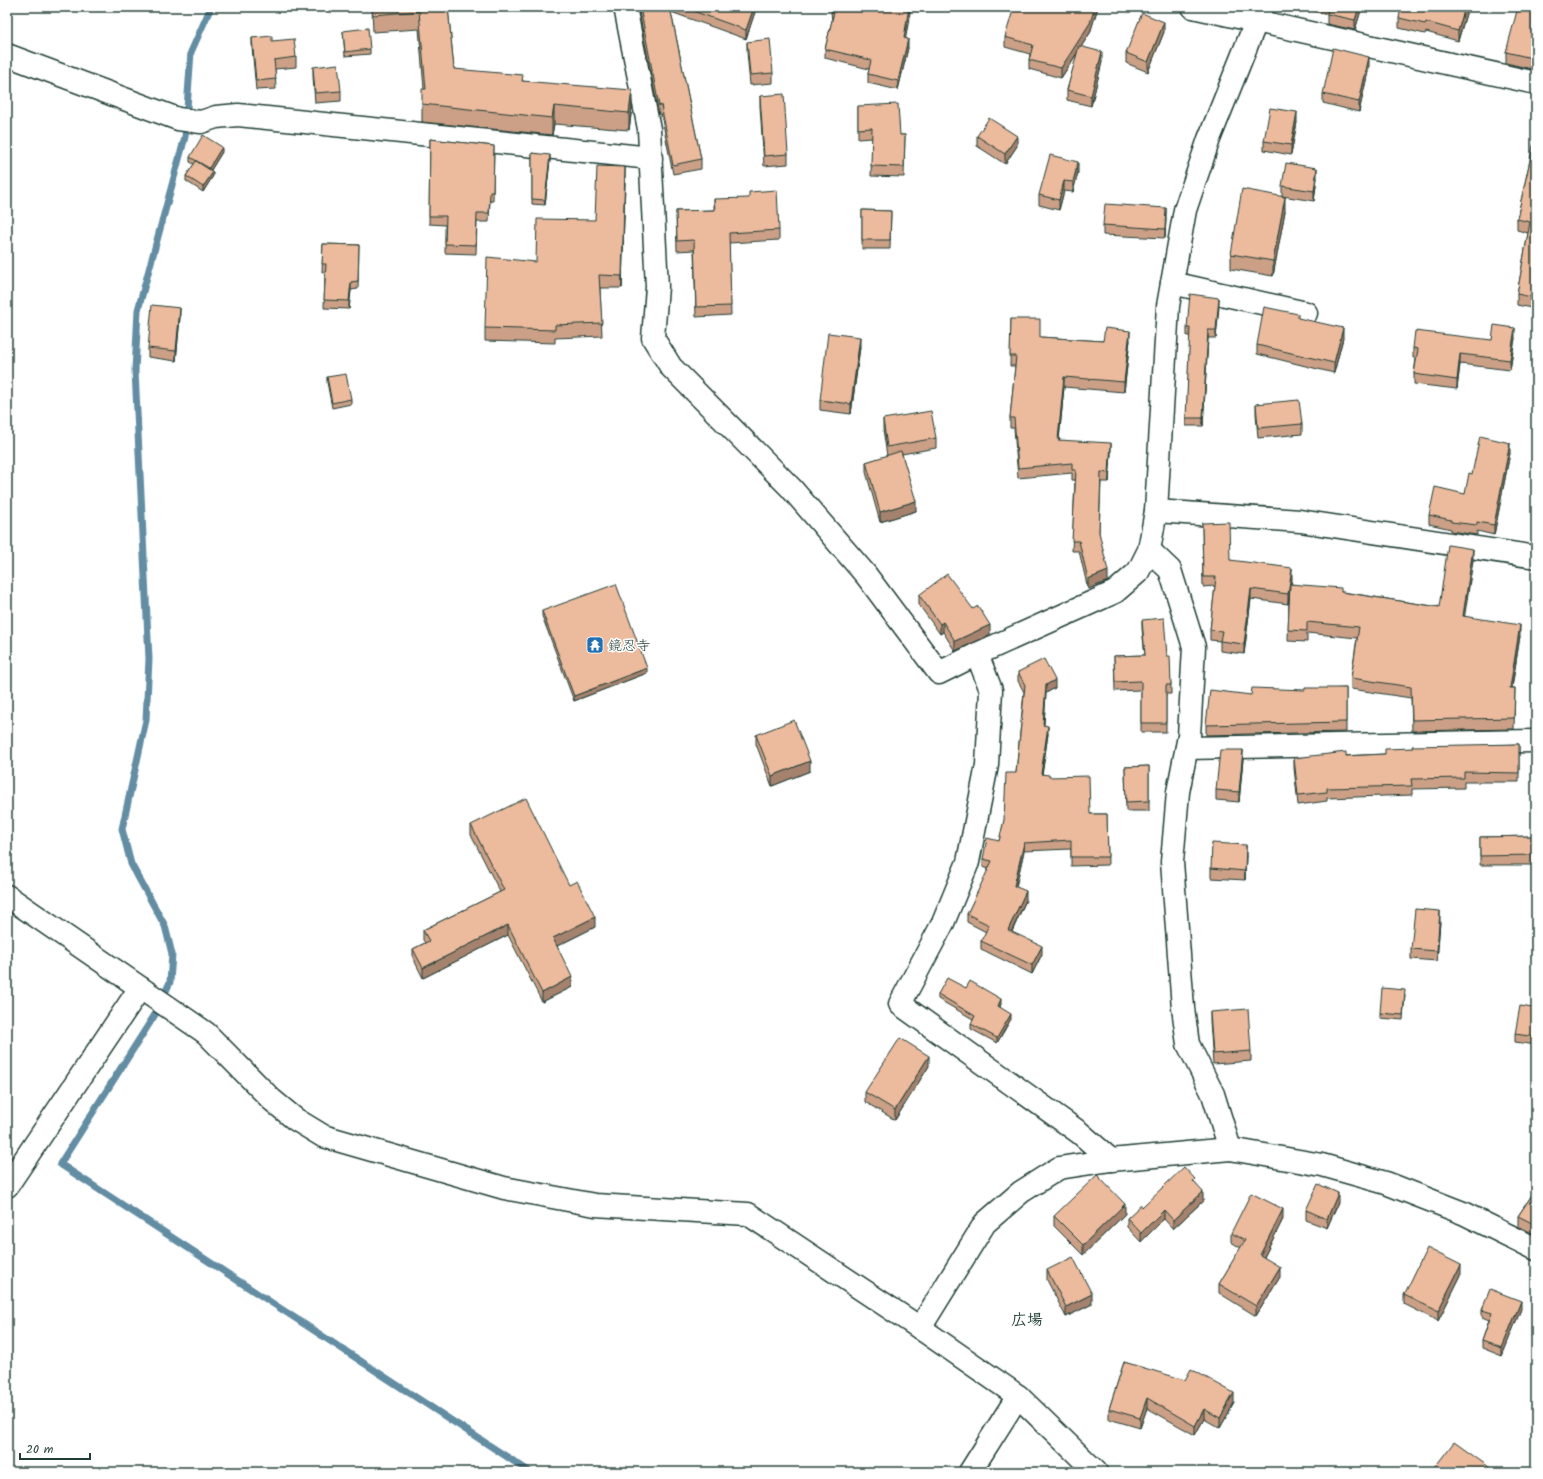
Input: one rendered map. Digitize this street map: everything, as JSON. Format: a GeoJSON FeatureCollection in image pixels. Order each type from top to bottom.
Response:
{"type":"FeatureCollection","features":[{"type":"Feature","properties":{"kind":"street"},"geometry":{"type":"LineString","coordinates":[[625,7],[649,129],[657,286],[653,338],[671,367],[796,494],[866,575],[939,673],[977,654],[1115,592],[1138,572],[1149,550],[1156,511],[1168,306],[1185,210],[1209,139],[1259,14]]}},
{"type":"Feature","properties":{"kind":"street"},"geometry":{"type":"LineString","coordinates":[[1193,7],[1259,14],[1536,83]]}},
{"type":"Feature","properties":{"kind":"street"},"geometry":{"type":"LineString","coordinates":[[7,55],[178,119],[201,122],[216,117],[238,114],[651,158]]}},
{"type":"Feature","properties":{"kind":"street"},"geometry":{"type":"LineString","coordinates":[[1172,283],[1306,313]]}},
{"type":"Feature","properties":{"kind":"street"},"geometry":{"type":"LineString","coordinates":[[1156,511],[1300,521],[1536,557]]}},
{"type":"Feature","properties":{"kind":"street"},"geometry":{"type":"LineString","coordinates":[[1149,550],[1170,570],[1194,648],[1189,736],[1178,792],[1172,862],[1183,1008],[1188,1044],[1213,1094],[1230,1149]]}},
{"type":"Feature","properties":{"kind":"street"},"geometry":{"type":"LineString","coordinates":[[977,654],[991,690],[987,764],[968,862],[943,923],[900,1004],[1080,1133],[1111,1160]]}},
{"type":"Feature","properties":{"kind":"street"},"geometry":{"type":"LineString","coordinates":[[1187,748],[1536,741]]}},
{"type":"Feature","properties":{"kind":"street"},"geometry":{"type":"LineString","coordinates":[[7,896],[206,1033],[272,1100],[295,1119],[323,1136],[496,1186],[595,1205],[748,1214],[920,1328],[1018,1396],[1096,1472]]}},
{"type":"Feature","properties":{"kind":"street"},"geometry":{"type":"LineString","coordinates":[[7,1186],[145,991]]}},
{"type":"Feature","properties":{"kind":"street"},"geometry":{"type":"LineString","coordinates":[[920,1328],[985,1223],[1015,1197],[1059,1168],[1111,1160],[1230,1149],[1322,1165],[1386,1183],[1463,1213],[1536,1249]]}},
{"type":"Feature","properties":{"kind":"street"},"geometry":{"type":"LineString","coordinates":[[970,1472],[1018,1396]]}},
{"type":"Feature","properties":{"kind":"building"},"geometry":{"type":"Polygon","coordinates":[[[372,7],[448,7],[454,69],[523,75],[522,81],[632,90],[629,113],[554,106],[552,118],[422,104],[422,89],[426,89],[419,11],[373,15],[372,7]]]}},
{"type":"Feature","properties":{"kind":"building"},"geometry":{"type":"Polygon","coordinates":[[[640,7],[670,7],[701,159],[673,165],[661,105],[659,106],[640,7]]]}},
{"type":"Feature","properties":{"kind":"building"},"geometry":{"type":"Polygon","coordinates":[[[682,7],[754,7],[746,30],[682,7]]]}},
{"type":"Feature","properties":{"kind":"building"},"geometry":{"type":"Polygon","coordinates":[[[832,7],[909,7],[904,38],[908,39],[898,81],[868,74],[871,60],[825,49],[834,12],[831,12],[832,7]]]}},
{"type":"Feature","properties":{"kind":"building"},"geometry":{"type":"Polygon","coordinates":[[[1014,7],[1052,7],[1059,9],[1059,7],[1095,7],[1090,23],[1061,68],[1029,60],[1033,45],[1005,37],[1014,7]]]}},
{"type":"Feature","properties":{"kind":"building"},"geometry":{"type":"Polygon","coordinates":[[[1329,7],[1359,7],[1355,20],[1327,14],[1329,7]]]}},
{"type":"Feature","properties":{"kind":"building"},"geometry":{"type":"Polygon","coordinates":[[[1401,7],[1465,7],[1458,31],[1426,22],[1425,24],[1399,18],[1401,7]]]}},
{"type":"Feature","properties":{"kind":"building"},"geometry":{"type":"Polygon","coordinates":[[[1518,7],[1536,7],[1536,59],[1506,52],[1518,7]]]}},
{"type":"Feature","properties":{"kind":"building"},"geometry":{"type":"Polygon","coordinates":[[[1142,13],[1164,22],[1148,62],[1126,53],[1142,13]]]}},
{"type":"Feature","properties":{"kind":"building"},"geometry":{"type":"Polygon","coordinates":[[[368,28],[370,49],[345,52],[343,31],[368,28]]]}},
{"type":"Feature","properties":{"kind":"building"},"geometry":{"type":"Polygon","coordinates":[[[272,36],[272,41],[294,39],[296,57],[274,60],[276,79],[256,81],[252,38],[272,36]]]}},
{"type":"Feature","properties":{"kind":"building"},"geometry":{"type":"Polygon","coordinates":[[[770,39],[773,73],[750,75],[747,42],[770,39]]]}},
{"type":"Feature","properties":{"kind":"building"},"geometry":{"type":"Polygon","coordinates":[[[1079,46],[1102,52],[1091,96],[1067,90],[1079,46]]]}},
{"type":"Feature","properties":{"kind":"building"},"geometry":{"type":"Polygon","coordinates":[[[1333,48],[1369,57],[1359,102],[1323,94],[1333,48]]]}},
{"type":"Feature","properties":{"kind":"building"},"geometry":{"type":"Polygon","coordinates":[[[338,64],[341,91],[315,93],[313,67],[338,64]]]}},
{"type":"Feature","properties":{"kind":"building"},"geometry":{"type":"Polygon","coordinates":[[[784,94],[788,154],[764,156],[760,96],[784,94]]]}},
{"type":"Feature","properties":{"kind":"building"},"geometry":{"type":"Polygon","coordinates":[[[898,104],[900,135],[905,135],[904,167],[871,166],[872,128],[858,129],[858,106],[898,104]]]}},
{"type":"Feature","properties":{"kind":"building"},"geometry":{"type":"Polygon","coordinates":[[[1270,108],[1297,112],[1291,145],[1264,141],[1270,108]]]}},
{"type":"Feature","properties":{"kind":"building"},"geometry":{"type":"Polygon","coordinates":[[[989,118],[1017,136],[1005,154],[977,136],[989,118]]]}},
{"type":"Feature","properties":{"kind":"building"},"geometry":{"type":"Polygon","coordinates":[[[1536,133],[1536,298],[1517,294],[1530,222],[1517,219],[1536,133]]]}},
{"type":"Feature","properties":{"kind":"building"},"geometry":{"type":"Polygon","coordinates":[[[203,135],[222,147],[209,168],[190,157],[203,135]]]}},
{"type":"Feature","properties":{"kind":"building"},"geometry":{"type":"Polygon","coordinates":[[[430,139],[494,146],[493,192],[490,192],[489,213],[477,213],[476,245],[445,244],[446,216],[429,216],[430,139]]]}},
{"type":"Feature","properties":{"kind":"building"},"geometry":{"type":"Polygon","coordinates":[[[532,153],[550,155],[545,200],[532,199],[532,153]]]}},
{"type":"Feature","properties":{"kind":"building"},"geometry":{"type":"Polygon","coordinates":[[[1050,155],[1078,162],[1073,182],[1064,181],[1059,200],[1039,195],[1050,155]]]}},
{"type":"Feature","properties":{"kind":"building"},"geometry":{"type":"Polygon","coordinates":[[[196,161],[213,172],[203,187],[186,176],[196,161]]]}},
{"type":"Feature","properties":{"kind":"building"},"geometry":{"type":"Polygon","coordinates":[[[1286,163],[1317,168],[1314,191],[1282,186],[1286,163]]]}},
{"type":"Feature","properties":{"kind":"building"},"geometry":{"type":"Polygon","coordinates":[[[597,166],[625,167],[622,276],[599,275],[602,323],[555,325],[555,330],[485,328],[487,257],[536,262],[537,219],[595,220],[597,166]]]}},
{"type":"Feature","properties":{"kind":"building"},"geometry":{"type":"Polygon","coordinates":[[[1242,189],[1285,197],[1273,261],[1231,254],[1242,189]]]}},
{"type":"Feature","properties":{"kind":"building"},"geometry":{"type":"Polygon","coordinates":[[[777,190],[779,230],[729,233],[731,306],[696,307],[694,240],[677,241],[676,211],[715,210],[714,199],[749,198],[749,192],[777,190]]]}},
{"type":"Feature","properties":{"kind":"building"},"geometry":{"type":"Polygon","coordinates":[[[1105,204],[1166,208],[1165,229],[1103,225],[1105,204]]]}},
{"type":"Feature","properties":{"kind":"building"},"geometry":{"type":"Polygon","coordinates":[[[862,210],[891,211],[890,240],[862,240],[862,210]]]}},
{"type":"Feature","properties":{"kind":"building"},"geometry":{"type":"Polygon","coordinates":[[[323,244],[359,245],[358,281],[351,282],[349,301],[324,300],[326,264],[322,264],[323,244]]]}},
{"type":"Feature","properties":{"kind":"building"},"geometry":{"type":"Polygon","coordinates":[[[1190,294],[1219,298],[1216,330],[1208,330],[1203,418],[1186,418],[1190,328],[1187,328],[1190,294]]]}},
{"type":"Feature","properties":{"kind":"building"},"geometry":{"type":"Polygon","coordinates":[[[152,305],[180,308],[176,351],[148,348],[152,305]]]}},
{"type":"Feature","properties":{"kind":"building"},"geometry":{"type":"Polygon","coordinates":[[[1264,307],[1298,314],[1298,318],[1343,328],[1334,363],[1257,345],[1264,307]]]}},
{"type":"Feature","properties":{"kind":"building"},"geometry":{"type":"Polygon","coordinates":[[[1011,319],[1040,319],[1040,337],[1103,341],[1105,328],[1130,331],[1124,382],[1064,377],[1058,440],[1111,443],[1109,473],[1101,472],[1099,532],[1108,571],[1088,579],[1079,541],[1072,541],[1076,470],[1072,470],[1072,463],[1018,468],[1014,418],[1010,418],[1016,356],[1010,356],[1011,319]]]}},
{"type":"Feature","properties":{"kind":"building"},"geometry":{"type":"Polygon","coordinates":[[[1494,325],[1515,328],[1510,360],[1460,354],[1457,380],[1414,374],[1418,349],[1413,348],[1415,331],[1492,340],[1494,325]]]}},
{"type":"Feature","properties":{"kind":"building"},"geometry":{"type":"Polygon","coordinates":[[[828,333],[860,337],[851,404],[820,400],[828,333]]]}},
{"type":"Feature","properties":{"kind":"building"},"geometry":{"type":"Polygon","coordinates":[[[346,374],[351,399],[332,403],[327,377],[346,374]]]}},
{"type":"Feature","properties":{"kind":"building"},"geometry":{"type":"Polygon","coordinates":[[[1299,400],[1302,424],[1258,428],[1256,404],[1299,400]]]}},
{"type":"Feature","properties":{"kind":"building"},"geometry":{"type":"Polygon","coordinates":[[[931,411],[936,438],[887,447],[883,419],[931,411]]]}},
{"type":"Feature","properties":{"kind":"building"},"geometry":{"type":"Polygon","coordinates":[[[1480,436],[1510,443],[1494,525],[1477,522],[1477,525],[1451,522],[1451,520],[1429,515],[1435,487],[1465,494],[1469,473],[1472,474],[1480,436]]]}},
{"type":"Feature","properties":{"kind":"building"},"geometry":{"type":"Polygon","coordinates":[[[901,451],[916,501],[880,512],[866,462],[901,451]]]}},
{"type":"Feature","properties":{"kind":"building"},"geometry":{"type":"Polygon","coordinates":[[[1229,522],[1230,560],[1292,568],[1288,594],[1251,589],[1244,644],[1220,641],[1222,631],[1210,630],[1216,577],[1203,577],[1202,523],[1229,522]]]}},
{"type":"Feature","properties":{"kind":"building"},"geometry":{"type":"Polygon","coordinates":[[[1448,545],[1473,549],[1463,616],[1520,625],[1510,688],[1515,688],[1514,718],[1412,720],[1411,687],[1351,678],[1359,627],[1307,622],[1307,631],[1288,630],[1290,584],[1341,588],[1341,592],[1439,607],[1448,545]]]}},
{"type":"Feature","properties":{"kind":"building"},"geometry":{"type":"Polygon","coordinates":[[[947,574],[973,609],[978,606],[990,625],[955,641],[943,622],[940,624],[919,595],[947,574]]]}},
{"type":"Feature","properties":{"kind":"building","name":"鏡忍寺"},"geometry":{"type":"Polygon","coordinates":[[[616,584],[647,668],[574,696],[542,611],[616,584]]]}},
{"type":"Feature","properties":{"kind":"building"},"geometry":{"type":"Polygon","coordinates":[[[1164,618],[1167,656],[1170,656],[1171,685],[1166,685],[1166,723],[1141,723],[1141,681],[1115,682],[1114,656],[1145,655],[1142,620],[1164,618]]]}},
{"type":"Feature","properties":{"kind":"building"},"geometry":{"type":"Polygon","coordinates":[[[1044,659],[1055,680],[1046,685],[1043,725],[1048,726],[1041,774],[1049,775],[1049,777],[1089,776],[1090,814],[1107,814],[1108,857],[1071,857],[1071,840],[1024,843],[1014,886],[1026,891],[1008,930],[1042,946],[1032,965],[981,941],[989,925],[967,914],[992,861],[983,859],[987,838],[999,841],[1004,820],[1006,773],[1016,773],[1025,685],[1018,672],[1044,659]]]}},
{"type":"Feature","properties":{"kind":"building"},"geometry":{"type":"Polygon","coordinates":[[[1252,688],[1305,690],[1305,688],[1346,688],[1346,722],[1206,725],[1210,690],[1251,695],[1252,688]]]}},
{"type":"Feature","properties":{"kind":"building"},"geometry":{"type":"Polygon","coordinates":[[[794,720],[810,761],[772,776],[756,735],[794,720]]]}},
{"type":"Feature","properties":{"kind":"building"},"geometry":{"type":"Polygon","coordinates":[[[1519,744],[1519,773],[1464,772],[1464,778],[1411,779],[1412,786],[1327,788],[1327,792],[1298,795],[1294,758],[1346,752],[1346,756],[1385,754],[1385,749],[1413,748],[1412,746],[1519,744]]]}},
{"type":"Feature","properties":{"kind":"building"},"geometry":{"type":"Polygon","coordinates":[[[1220,750],[1243,750],[1239,792],[1216,790],[1220,750]]]}},
{"type":"Feature","properties":{"kind":"building"},"geometry":{"type":"Polygon","coordinates":[[[1149,766],[1149,801],[1126,802],[1125,767],[1149,766]]]}},
{"type":"Feature","properties":{"kind":"building"},"geometry":{"type":"Polygon","coordinates":[[[526,798],[569,885],[577,881],[595,917],[553,938],[572,977],[542,993],[508,925],[423,968],[413,949],[429,941],[423,930],[504,890],[471,825],[526,798]]]}},
{"type":"Feature","properties":{"kind":"building"},"geometry":{"type":"Polygon","coordinates":[[[1536,836],[1535,855],[1480,856],[1480,837],[1536,836]]]}},
{"type":"Feature","properties":{"kind":"building"},"geometry":{"type":"Polygon","coordinates":[[[1212,843],[1246,845],[1245,871],[1211,868],[1212,843]]]}},
{"type":"Feature","properties":{"kind":"building"},"geometry":{"type":"Polygon","coordinates":[[[1415,909],[1440,911],[1437,951],[1411,949],[1415,909]]]}},
{"type":"Feature","properties":{"kind":"building"},"geometry":{"type":"Polygon","coordinates":[[[947,978],[966,988],[970,981],[1001,999],[998,1006],[1011,1014],[997,1038],[971,1024],[975,1016],[938,994],[947,978]]]}},
{"type":"Feature","properties":{"kind":"building"},"geometry":{"type":"Polygon","coordinates":[[[1382,988],[1405,990],[1403,1015],[1380,1013],[1382,988]]]}},
{"type":"Feature","properties":{"kind":"building"},"geometry":{"type":"Polygon","coordinates":[[[1536,989],[1536,1037],[1515,1034],[1520,1006],[1533,1008],[1536,989]]]}},
{"type":"Feature","properties":{"kind":"building"},"geometry":{"type":"Polygon","coordinates":[[[1248,1009],[1251,1051],[1213,1054],[1210,1012],[1248,1009]]]}},
{"type":"Feature","properties":{"kind":"building"},"geometry":{"type":"Polygon","coordinates":[[[900,1038],[929,1056],[895,1110],[865,1092],[900,1038]]]}},
{"type":"Feature","properties":{"kind":"building"},"geometry":{"type":"Polygon","coordinates":[[[1184,1167],[1195,1179],[1193,1181],[1203,1192],[1173,1220],[1164,1210],[1141,1233],[1127,1218],[1141,1205],[1142,1207],[1184,1167]]]}},
{"type":"Feature","properties":{"kind":"building"},"geometry":{"type":"Polygon","coordinates":[[[1097,1175],[1125,1204],[1083,1245],[1054,1216],[1097,1175]]]}},
{"type":"Feature","properties":{"kind":"building"},"geometry":{"type":"Polygon","coordinates":[[[1318,1184],[1338,1193],[1327,1219],[1306,1210],[1318,1184]]]}},
{"type":"Feature","properties":{"kind":"building"},"geometry":{"type":"Polygon","coordinates":[[[1536,1189],[1536,1225],[1518,1216],[1536,1189]]]}},
{"type":"Feature","properties":{"kind":"building"},"geometry":{"type":"Polygon","coordinates":[[[1251,1193],[1283,1209],[1260,1255],[1280,1267],[1256,1306],[1219,1284],[1245,1240],[1231,1233],[1251,1193]]]}},
{"type":"Feature","properties":{"kind":"building"},"geometry":{"type":"Polygon","coordinates":[[[1427,1248],[1461,1265],[1438,1311],[1404,1295],[1427,1248]]]}},
{"type":"Feature","properties":{"kind":"building"},"geometry":{"type":"Polygon","coordinates":[[[1073,1257],[1092,1294],[1066,1307],[1047,1270],[1073,1257]]]}},
{"type":"Feature","properties":{"kind":"building"},"geometry":{"type":"Polygon","coordinates":[[[1490,1289],[1521,1301],[1502,1348],[1482,1341],[1492,1313],[1482,1310],[1490,1289]]]}},
{"type":"Feature","properties":{"kind":"building"},"geometry":{"type":"Polygon","coordinates":[[[1124,1362],[1185,1380],[1191,1369],[1234,1393],[1220,1418],[1204,1409],[1195,1426],[1147,1398],[1140,1418],[1109,1409],[1124,1362]]]}},
{"type":"Feature","properties":{"kind":"building"},"geometry":{"type":"Polygon","coordinates":[[[1454,1442],[1496,1472],[1431,1472],[1454,1442]]]}},
{"type":"Feature","properties":{"kind":"waterway"},"geometry":{"type":"LineString","coordinates":[[211,7],[191,52],[185,137],[138,310],[135,371],[149,659],[146,720],[122,829],[131,864],[165,926],[172,954],[170,982],[156,1013],[60,1164],[530,1472]]}},
{"type":"Feature","properties":{"kind":"place","name":"鏡忍寺"},"geometry":{"type":"Point","coordinates":[595,645]}},
{"type":"Feature","properties":{"kind":"district","name":"広場"},"geometry":{"type":"Point","coordinates":[1027,1319]}}]}
